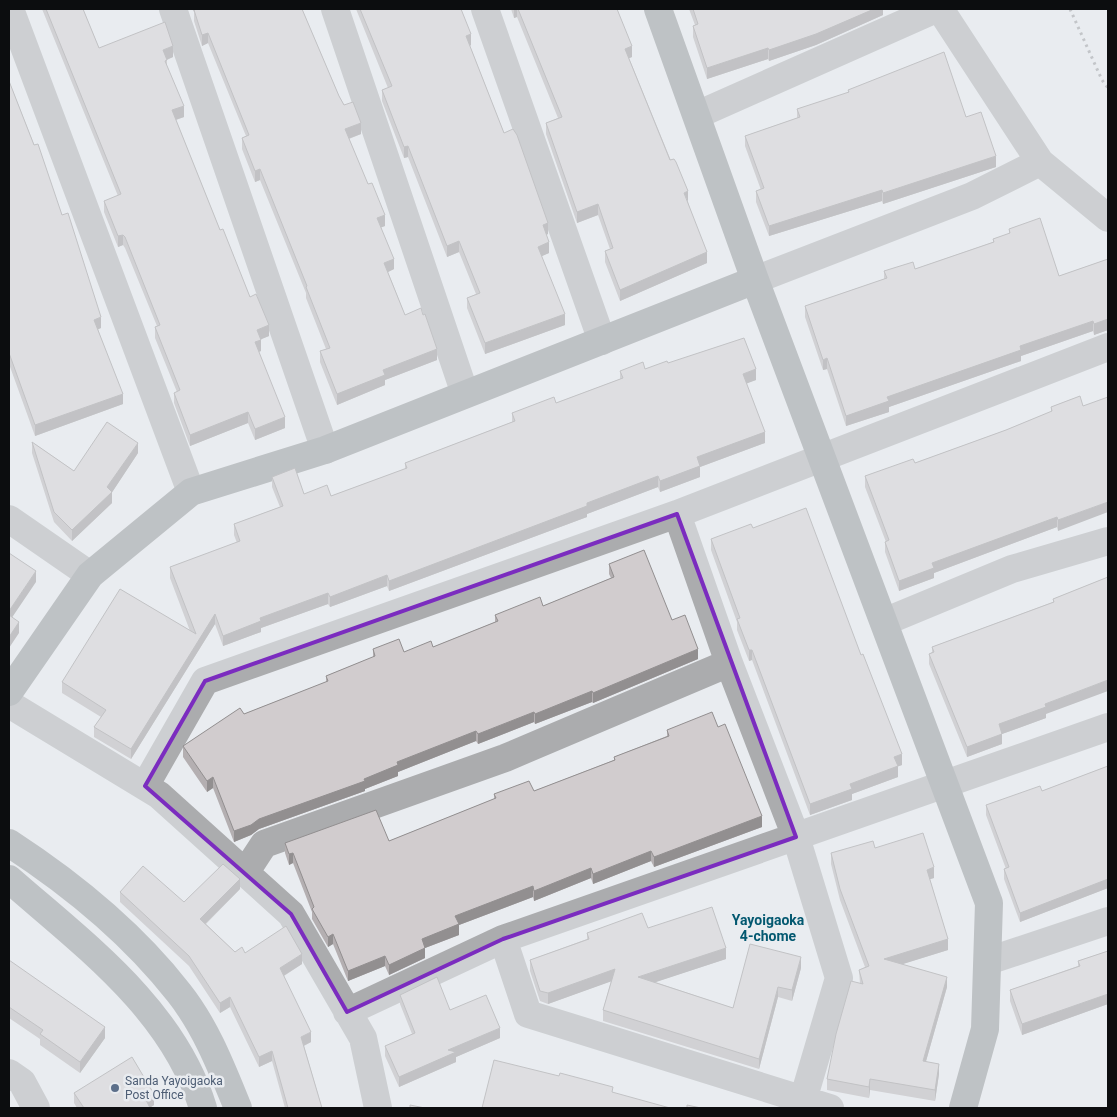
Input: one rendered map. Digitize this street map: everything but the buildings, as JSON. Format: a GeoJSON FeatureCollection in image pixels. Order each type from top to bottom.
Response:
{"type":"FeatureCollection","features":[{"type":"Feature","properties":{"kind":"street"},"geometry":{"type":"LineString","coordinates":[[10,9],[192,492]]}},
{"type":"Feature","properties":{"kind":"street"},"geometry":{"type":"LineString","coordinates":[[173,9],[324,450]]}},
{"type":"Feature","properties":{"kind":"street"},"geometry":{"type":"LineString","coordinates":[[335,9],[466,394]]}},
{"type":"Feature","properties":{"kind":"street"},"geometry":{"type":"LineString","coordinates":[[484,9],[602,340]]}},
{"type":"Feature","properties":{"kind":"street"},"geometry":{"type":"LineString","coordinates":[[658,9],[755,280],[989,903],[985,1029],[963,1108]]}},
{"type":"Feature","properties":{"kind":"street"},"geometry":{"type":"LineString","coordinates":[[697,115],[936,9]]}},
{"type":"Feature","properties":{"kind":"street"},"geometry":{"type":"LineString","coordinates":[[940,9],[1040,162],[1108,218]]}},
{"type":"Feature","properties":{"kind":"street"},"geometry":{"type":"LineString","coordinates":[[9,692],[90,575],[192,492],[324,450],[972,196],[1040,162]]}},
{"type":"Feature","properties":{"kind":"street"},"geometry":{"type":"LineString","coordinates":[[145,786],[206,681],[677,514],[1108,347]]}},
{"type":"Feature","properties":{"kind":"street"},"geometry":{"type":"LineString","coordinates":[[677,514],[729,663],[796,837],[839,978],[803,1100]]}},
{"type":"Feature","properties":{"kind":"street"},"geometry":{"type":"LineString","coordinates":[[9,519],[90,575]]}},
{"type":"Feature","properties":{"kind":"street"},"geometry":{"type":"LineString","coordinates":[[884,622],[1012,569],[1108,542]]}},
{"type":"Feature","properties":{"kind":"street"},"geometry":{"type":"LineString","coordinates":[[245,873],[264,844],[505,758],[729,663]]}},
{"type":"Feature","properties":{"kind":"street"},"geometry":{"type":"LineString","coordinates":[[9,704],[145,786],[291,914],[362,1038],[378,1108]]}},
{"type":"Feature","properties":{"kind":"street"},"geometry":{"type":"LineString","coordinates":[[347,1012],[503,939],[946,786],[1108,727]]}},
{"type":"Feature","properties":{"kind":"street"},"geometry":{"type":"LineString","coordinates":[[9,843],[54,873],[121,930],[180,994],[215,1052],[238,1108]]}},
{"type":"Feature","properties":{"kind":"street"},"geometry":{"type":"LineString","coordinates":[[9,878],[120,975],[161,1027],[195,1083],[203,1108]]}},
{"type":"Feature","properties":{"kind":"street"},"geometry":{"type":"LineString","coordinates":[[988,961],[1108,921]]}},
{"type":"Feature","properties":{"kind":"street"},"geometry":{"type":"LineString","coordinates":[[503,939],[528,1014],[830,1108]]}},
{"type":"Feature","properties":{"kind":"street"},"geometry":{"type":"LineString","coordinates":[[9,1073],[22,1082],[36,1108]]}},
{"type":"Feature","properties":{"kind":"path"},"geometry":{"type":"LineString","coordinates":[[1070,9],[1102,80],[1108,88]]}},
{"type":"Feature","properties":{"kind":"highlighted area"},"geometry":{"type":"Polygon","coordinates":[[[677,514],[796,837],[503,939],[347,1012],[291,914],[145,786],[205,681],[677,514]]]}},
{"type":"Feature","properties":{"kind":"place","name":"Sanda Yayoigaoka Post Office"},"geometry":{"type":"Point","coordinates":[115,1088]}},
{"type":"Feature","properties":{"kind":"district","name":"Yayoigaoka 4-chome"},"geometry":{"type":"Point","coordinates":[768,928]}}]}
